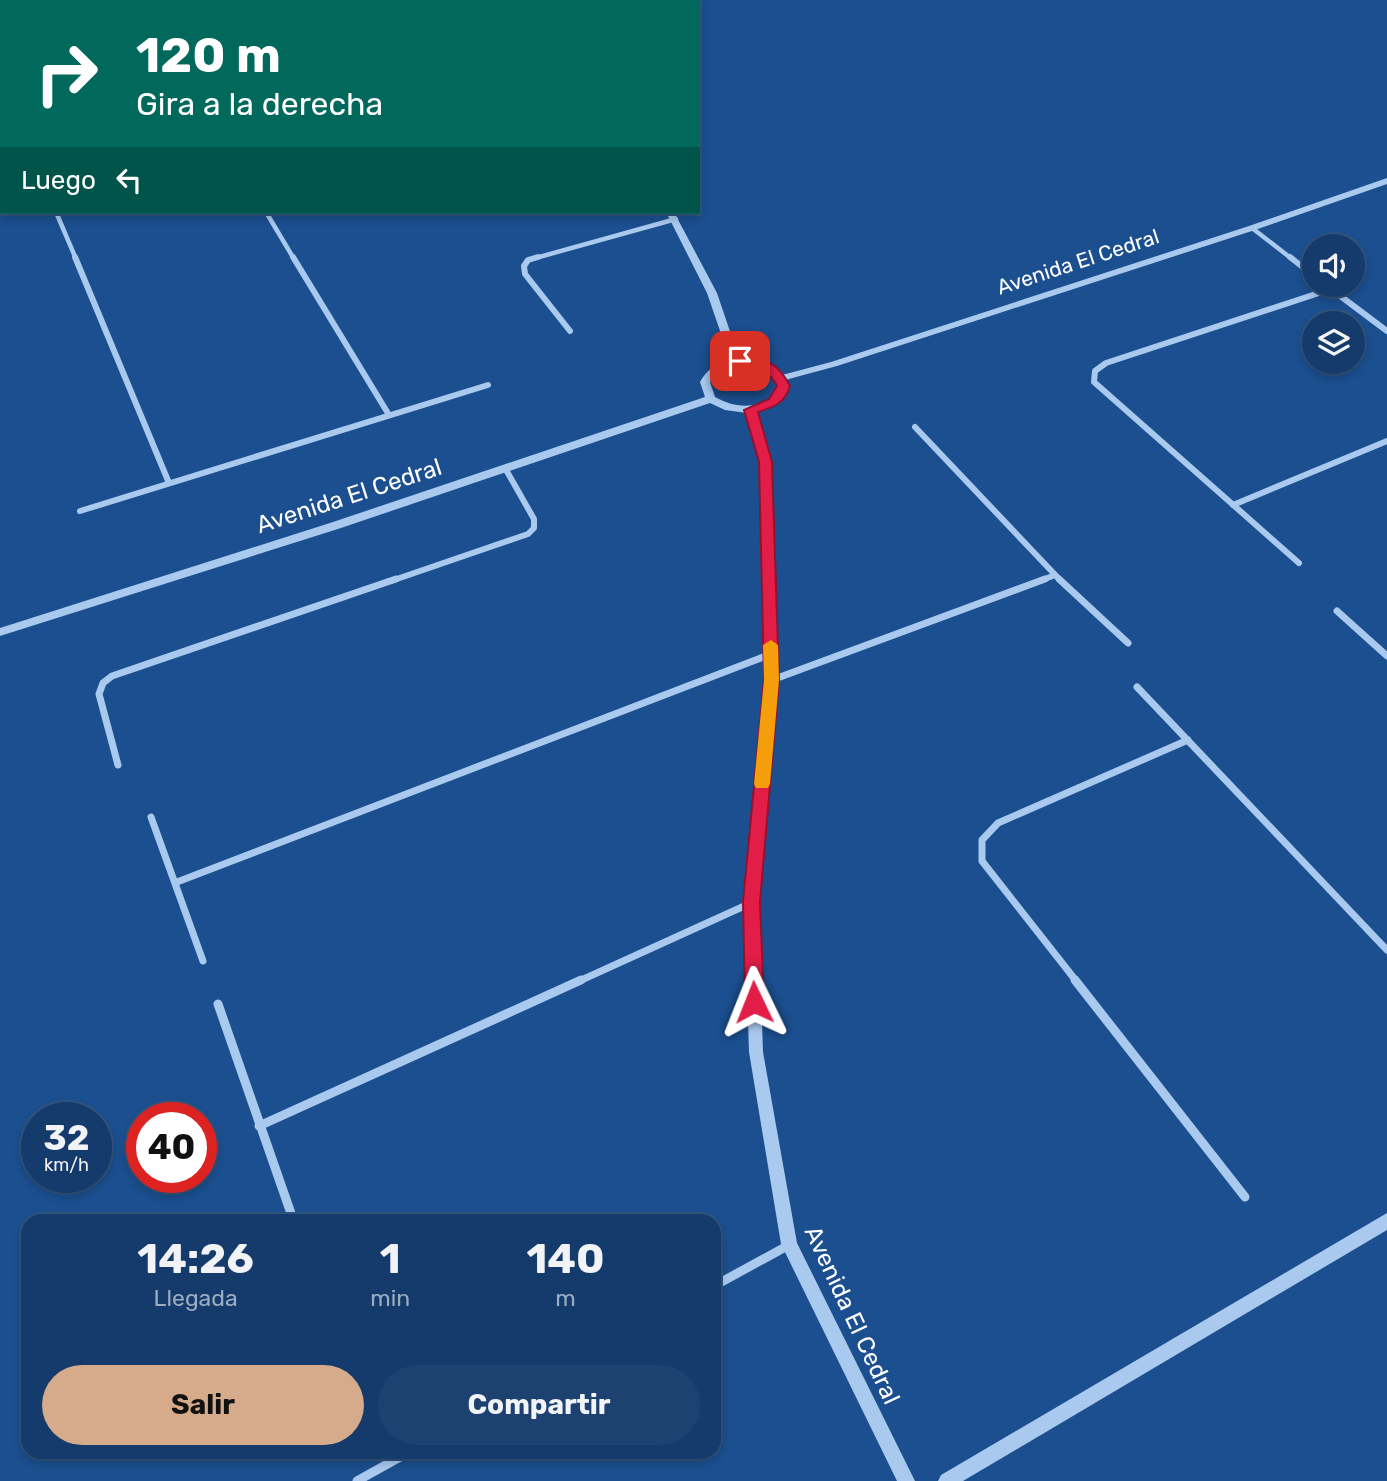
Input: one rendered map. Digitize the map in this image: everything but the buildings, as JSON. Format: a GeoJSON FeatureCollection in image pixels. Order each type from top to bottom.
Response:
{"type":"FeatureCollection","features":[{"type":"Feature","properties":{"kind":"street","name":"Avenida El Cedral"},"geometry":{"type":"LineString","coordinates":[[781,378],[834,364],[1252,228],[1387,181]]}},
{"type":"Feature","properties":{"kind":"street"},"geometry":{"type":"LineString","coordinates":[[57,214],[169,484]]}},
{"type":"Feature","properties":{"kind":"street"},"geometry":{"type":"LineString","coordinates":[[267,214],[389,415]]}},
{"type":"Feature","properties":{"kind":"street"},"geometry":{"type":"LineString","coordinates":[[570,331],[524,274],[524,266],[528,260],[673,216],[712,293],[736,362]]}},
{"type":"Feature","properties":{"kind":"street"},"geometry":{"type":"LineString","coordinates":[[1252,228],[1302,267]]}},
{"type":"Feature","properties":{"kind":"street"},"geometry":{"type":"LineString","coordinates":[[1299,563],[1094,382],[1095,370],[1106,363],[1302,296]]}},
{"type":"Feature","properties":{"kind":"street"},"geometry":{"type":"LineString","coordinates":[[1342,297],[1387,331]]}},
{"type":"Feature","properties":{"kind":"street"},"geometry":{"type":"LineString","coordinates":[[736,362],[765,365],[781,378],[781,395],[764,407],[751,410],[729,408],[711,399],[705,382],[708,374],[716,368],[736,362]]}},
{"type":"Feature","properties":{"kind":"street"},"geometry":{"type":"LineString","coordinates":[[80,511],[488,385]]}},
{"type":"Feature","properties":{"kind":"street","name":"Avenida El Cedral"},"geometry":{"type":"LineString","coordinates":[[0,632],[711,399]]}},
{"type":"Feature","properties":{"kind":"street","name":"Avenida El Cedral"},"geometry":{"type":"LineString","coordinates":[[751,410],[766,462],[772,680],[751,902],[756,1052],[789,1244],[906,1481]]}},
{"type":"Feature","properties":{"kind":"street"},"geometry":{"type":"LineString","coordinates":[[915,427],[1055,575],[1128,643]]}},
{"type":"Feature","properties":{"kind":"street"},"geometry":{"type":"LineString","coordinates":[[1233,505],[1387,441]]}},
{"type":"Feature","properties":{"kind":"street"},"geometry":{"type":"LineString","coordinates":[[118,765],[99,694],[103,683],[113,676],[528,534],[534,528],[534,519],[505,468]]}},
{"type":"Feature","properties":{"kind":"street"},"geometry":{"type":"LineString","coordinates":[[772,680],[1055,575]]}},
{"type":"Feature","properties":{"kind":"street"},"geometry":{"type":"LineString","coordinates":[[1337,611],[1387,656]]}},
{"type":"Feature","properties":{"kind":"street"},"geometry":{"type":"LineString","coordinates":[[177,882],[771,654]]}},
{"type":"Feature","properties":{"kind":"street"},"geometry":{"type":"LineString","coordinates":[[1137,687],[1387,950]]}},
{"type":"Feature","properties":{"kind":"street"},"geometry":{"type":"LineString","coordinates":[[1188,740],[998,823],[982,839],[982,861],[1245,1197]]}},
{"type":"Feature","properties":{"kind":"street"},"geometry":{"type":"LineString","coordinates":[[151,817],[177,882],[203,961]]}},
{"type":"Feature","properties":{"kind":"street"},"geometry":{"type":"LineString","coordinates":[[259,1126],[751,902]]}},
{"type":"Feature","properties":{"kind":"street"},"geometry":{"type":"LineString","coordinates":[[218,1004],[291,1214]]}},
{"type":"Feature","properties":{"kind":"street"},"geometry":{"type":"LineString","coordinates":[[947,1481],[1387,1221]]}},
{"type":"Feature","properties":{"kind":"street"},"geometry":{"type":"LineString","coordinates":[[721,1282],[789,1244]]}},
{"type":"Feature","properties":{"kind":"street"},"geometry":{"type":"LineString","coordinates":[[357,1481],[396,1459]]}},
{"type":"Feature","properties":{"kind":"slow traffic"},"geometry":{"type":"LineString","coordinates":[[762,784],[772,680],[771,645]]}},
{"type":"Feature","properties":{"kind":"route"},"geometry":{"type":"LineString","coordinates":[[740,361],[765,365],[775,370],[783,386],[781,395],[774,402],[751,410],[766,462],[772,680],[751,902],[754,1002]]}}]}
